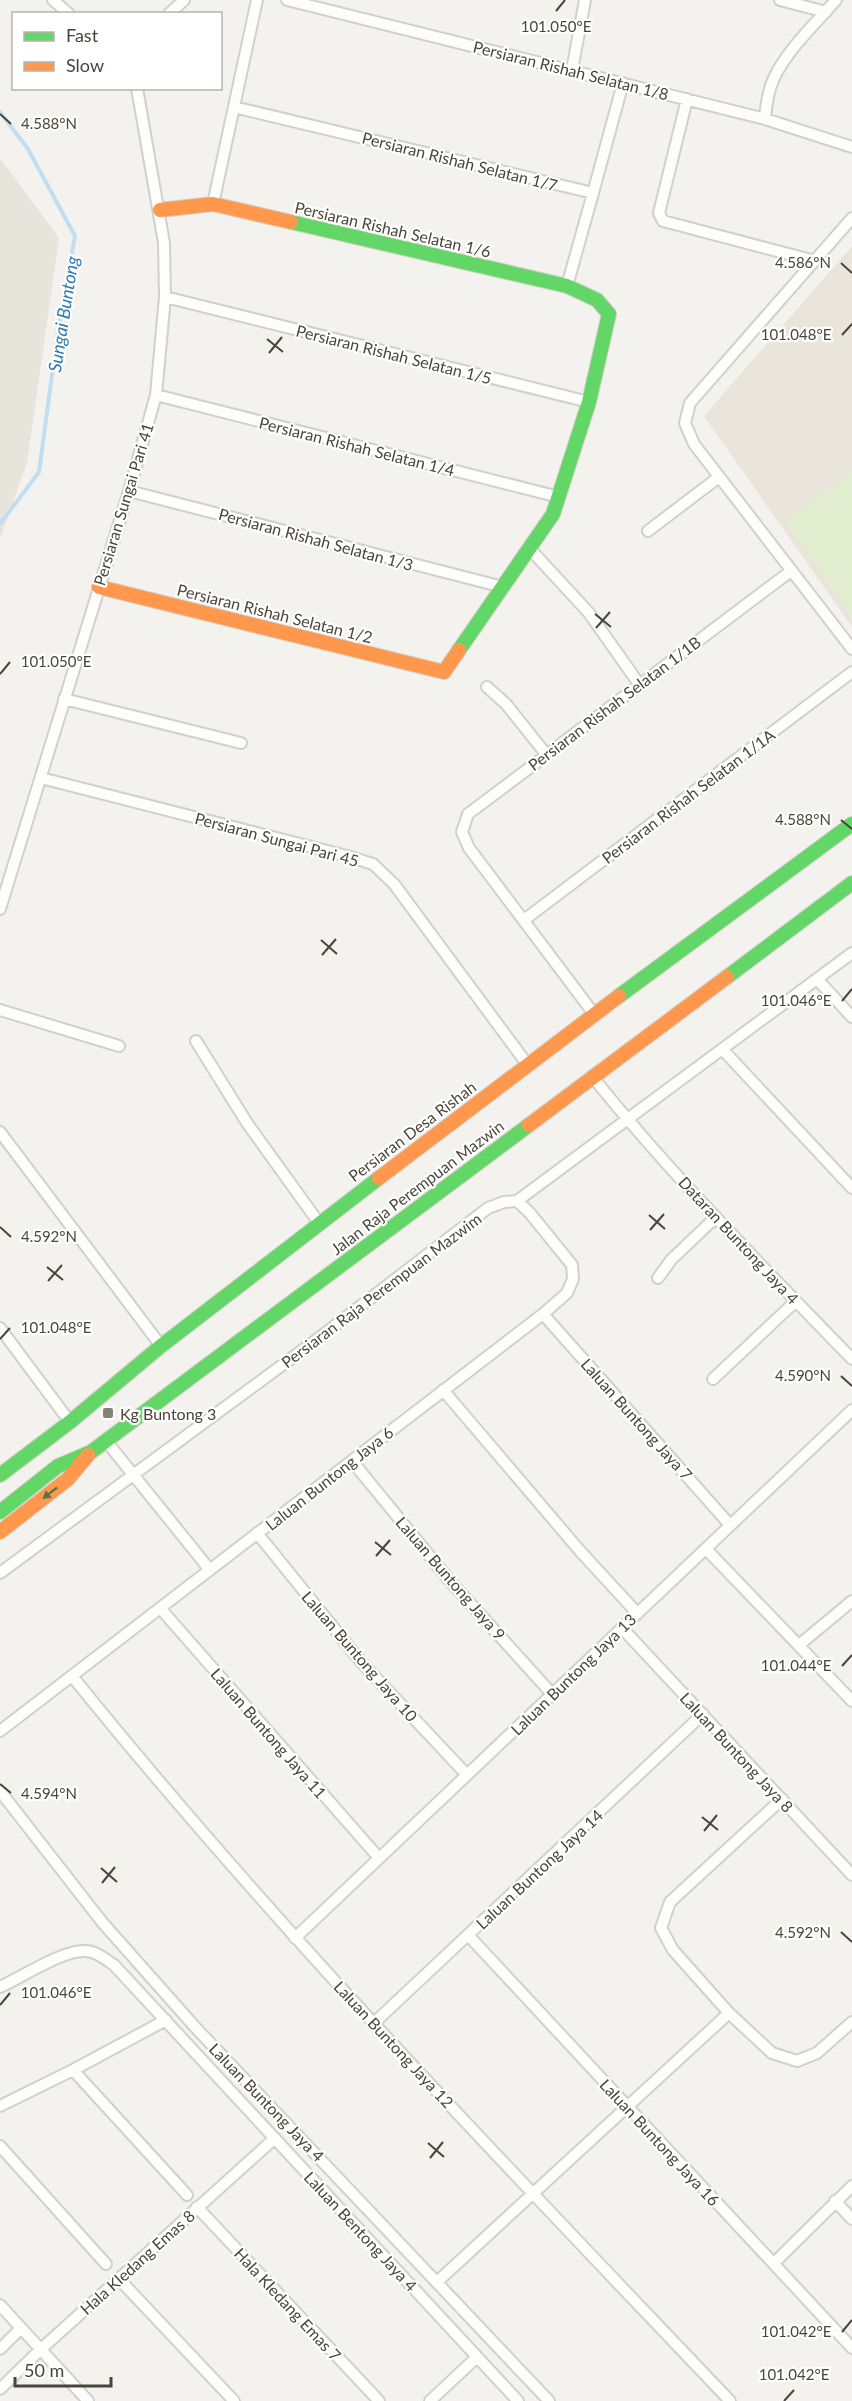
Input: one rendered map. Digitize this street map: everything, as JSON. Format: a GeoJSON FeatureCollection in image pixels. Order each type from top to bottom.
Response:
{"type":"FeatureCollection","features":[{"type":"Feature","properties":{"kind":"street"},"geometry":{"type":"LineString","coordinates":[[53,0],[67,12]]}},
{"type":"Feature","properties":{"kind":"street"},"geometry":{"type":"LineString","coordinates":[[171,12],[184,0]]}},
{"type":"Feature","properties":{"kind":"street"},"geometry":{"type":"LineString","coordinates":[[213,204],[257,0]]}},
{"type":"Feature","properties":{"kind":"street","name":"Persiaran Rishah Selatan 1/8"},"geometry":{"type":"LineString","coordinates":[[287,0],[765,119],[852,147]]}},
{"type":"Feature","properties":{"kind":"street"},"geometry":{"type":"LineString","coordinates":[[572,70],[585,0]]}},
{"type":"Feature","properties":{"kind":"street"},"geometry":{"type":"LineString","coordinates":[[780,0],[826,12]]}},
{"type":"Feature","properties":{"kind":"street"},"geometry":{"type":"LineString","coordinates":[[765,119],[767,97],[774,78],[786,59],[836,0]]}},
{"type":"Feature","properties":{"kind":"street"},"geometry":{"type":"LineString","coordinates":[[567,286],[623,83]]}},
{"type":"Feature","properties":{"kind":"street","name":"Persiaran Sungai Pari 41"},"geometry":{"type":"LineString","coordinates":[[0,909],[156,395],[165,297],[164,243],[137,90]]}},
{"type":"Feature","properties":{"kind":"street"},"geometry":{"type":"LineString","coordinates":[[687,99],[659,213],[663,221],[815,261]]}},
{"type":"Feature","properties":{"kind":"street","name":"Persiaran Rishah Selatan 1/7"},"geometry":{"type":"LineString","coordinates":[[234,107],[593,193]]}},
{"type":"Feature","properties":{"kind":"street","name":"Persiaran Rishah Selatan 1/6"},"geometry":{"type":"LineString","coordinates":[[160,210],[213,204],[567,286],[597,299],[605,306],[609,315],[589,402]]}},
{"type":"Feature","properties":{"kind":"street"},"geometry":{"type":"LineString","coordinates":[[852,218],[690,404],[685,423],[694,444],[852,649]]}},
{"type":"Feature","properties":{"kind":"street","name":"Persiaran Rishah Selatan 1/5"},"geometry":{"type":"LineString","coordinates":[[165,297],[589,402]]}},
{"type":"Feature","properties":{"kind":"street","name":"Persiaran Rishah Selatan 1/4"},"geometry":{"type":"LineString","coordinates":[[156,395],[559,497]]}},
{"type":"Feature","properties":{"kind":"street"},"geometry":{"type":"LineString","coordinates":[[503,587],[553,514],[589,402]]}},
{"type":"Feature","properties":{"kind":"street"},"geometry":{"type":"LineString","coordinates":[[648,531],[719,477]]}},
{"type":"Feature","properties":{"kind":"street","name":"Persiaran Rishah Selatan 1/3"},"geometry":{"type":"LineString","coordinates":[[129,490],[503,587]]}},
{"type":"Feature","properties":{"kind":"street"},"geometry":{"type":"LineString","coordinates":[[530,549],[589,613],[639,684]]}},
{"type":"Feature","properties":{"kind":"street","name":"Persiaran Rishah Selatan 1/1B"},"geometry":{"type":"LineString","coordinates":[[524,920],[469,848],[462,831],[468,814],[791,571]]}},
{"type":"Feature","properties":{"kind":"street","name":"Persiaran Rishah Selatan 1/2"},"geometry":{"type":"LineString","coordinates":[[99,587],[444,672],[503,587]]}},
{"type":"Feature","properties":{"kind":"street","name":"Persiaran Rishah Selatan 1/1A"},"geometry":{"type":"LineString","coordinates":[[524,920],[852,672]]}},
{"type":"Feature","properties":{"kind":"street"},"geometry":{"type":"LineString","coordinates":[[487,687],[506,704],[546,754]]}},
{"type":"Feature","properties":{"kind":"street"},"geometry":{"type":"LineString","coordinates":[[64,699],[241,743]]}},
{"type":"Feature","properties":{"kind":"street","name":"Persiaran Sungai Pari 45"},"geometry":{"type":"LineString","coordinates":[[41,778],[373,864],[394,884],[527,1064]]}},
{"type":"Feature","properties":{"kind":"street","name":"Persiaran Desa Rishah"},"geometry":{"type":"LineString","coordinates":[[0,1475],[70,1422],[161,1346],[527,1064],[852,824]]}},
{"type":"Feature","properties":{"kind":"street","name":"Jalan Raja Perempuan Mazwin"},"geometry":{"type":"LineString","coordinates":[[0,1512],[58,1466],[91,1452],[106,1441],[852,883]]}},
{"type":"Feature","properties":{"kind":"street"},"geometry":{"type":"LineString","coordinates":[[524,920],[594,1014]]}},
{"type":"Feature","properties":{"kind":"street","name":"Persiaran Raja Perempuan Mazwim"},"geometry":{"type":"LineString","coordinates":[[0,1573],[134,1476],[488,1208],[504,1202],[518,1201],[852,953]]}},
{"type":"Feature","properties":{"kind":"street"},"geometry":{"type":"LineString","coordinates":[[817,979],[852,1017]]}},
{"type":"Feature","properties":{"kind":"street"},"geometry":{"type":"LineString","coordinates":[[0,1010],[119,1046]]}},
{"type":"Feature","properties":{"kind":"street"},"geometry":{"type":"LineString","coordinates":[[196,1041],[247,1123],[319,1223]]}},
{"type":"Feature","properties":{"kind":"street"},"geometry":{"type":"LineString","coordinates":[[723,1050],[852,1188]]}},
{"type":"Feature","properties":{"kind":"street","name":"Dataran Buntong Jaya 4"},"geometry":{"type":"LineString","coordinates":[[592,1076],[628,1120],[716,1217],[852,1359]]}},
{"type":"Feature","properties":{"kind":"street"},"geometry":{"type":"LineString","coordinates":[[0,1132],[161,1346]]}},
{"type":"Feature","properties":{"kind":"street","name":"Laluan Buntong Jaya 6"},"geometry":{"type":"LineString","coordinates":[[0,1731],[543,1314],[567,1293],[573,1280],[572,1266],[518,1201]]}},
{"type":"Feature","properties":{"kind":"street"},"geometry":{"type":"LineString","coordinates":[[658,1278],[671,1260],[716,1217]]}},
{"type":"Feature","properties":{"kind":"street"},"geometry":{"type":"LineString","coordinates":[[714,1378],[796,1301]]}},
{"type":"Feature","properties":{"kind":"street","name":"Laluan Buntong Jaya 7"},"geometry":{"type":"LineString","coordinates":[[543,1314],[730,1525]]}},
{"type":"Feature","properties":{"kind":"street"},"geometry":{"type":"LineString","coordinates":[[0,1328],[70,1422]]}},
{"type":"Feature","properties":{"kind":"street"},"geometry":{"type":"LineString","coordinates":[[443,1390],[580,1551],[637,1613]]}},
{"type":"Feature","properties":{"kind":"street","name":"Laluan Buntong Jaya 13"},"geometry":{"type":"LineString","coordinates":[[295,1938],[852,1410]]}},
{"type":"Feature","properties":{"kind":"street"},"geometry":{"type":"LineString","coordinates":[[106,1441],[210,1570]]}},
{"type":"Feature","properties":{"kind":"street"},"geometry":{"type":"LineString","coordinates":[[0,1532],[68,1479],[91,1452]]}},
{"type":"Feature","properties":{"kind":"street","name":"Laluan Buntong Jaya 9"},"geometry":{"type":"LineString","coordinates":[[352,1461],[450,1581],[552,1694]]}},
{"type":"Feature","properties":{"kind":"street"},"geometry":{"type":"LineString","coordinates":[[0,1506],[26,1492]]}},
{"type":"Feature","properties":{"kind":"street","name":"Laluan Buntong Jaya 10"},"geometry":{"type":"LineString","coordinates":[[257,1533],[363,1663],[467,1775]]}},
{"type":"Feature","properties":{"kind":"street"},"geometry":{"type":"LineString","coordinates":[[706,1549],[852,1701]]}},
{"type":"Feature","properties":{"kind":"street"},"geometry":{"type":"LineString","coordinates":[[799,1645],[852,1601]]}},
{"type":"Feature","properties":{"kind":"street","name":"Laluan Buntong Jaya 11"},"geometry":{"type":"LineString","coordinates":[[160,1608],[380,1858]]}},
{"type":"Feature","properties":{"kind":"street","name":"Laluan Buntong Jaya 8"},"geometry":{"type":"LineString","coordinates":[[622,1628],[852,1875]]}},
{"type":"Feature","properties":{"kind":"street","name":"Laluan Buntong Jaya 12"},"geometry":{"type":"LineString","coordinates":[[72,1676],[160,1784],[295,1938],[532,2193],[730,2401]]}},
{"type":"Feature","properties":{"kind":"street","name":"Laluan Buntong Jaya 14"},"geometry":{"type":"LineString","coordinates":[[374,2023],[703,1714]]}},
{"type":"Feature","properties":{"kind":"street","name":"Laluan Buntong Jaya 4"},"geometry":{"type":"LineString","coordinates":[[0,1791],[102,1922],[195,2027],[438,2281],[549,2401]]}},
{"type":"Feature","properties":{"kind":"street"},"geometry":{"type":"LineString","coordinates":[[782,1799],[670,1902],[661,1928],[673,1950],[729,2013],[772,2053],[797,2061],[817,2053],[852,2022]]}},
{"type":"Feature","properties":{"kind":"street","name":"Laluan Buntong Jaya 16"},"geometry":{"type":"LineString","coordinates":[[468,1935],[852,2348]]}},
{"type":"Feature","properties":{"kind":"street","name":"Laluan Bentong Jaya 4"},"geometry":{"type":"LineString","coordinates":[[0,1987],[69,1953],[85,1951],[96,1953],[114,1965],[518,2401]]}},
{"type":"Feature","properties":{"kind":"street"},"geometry":{"type":"LineString","coordinates":[[438,2281],[625,2106],[729,2013]]}},
{"type":"Feature","properties":{"kind":"street"},"geometry":{"type":"LineString","coordinates":[[0,2106],[166,2020]]}},
{"type":"Feature","properties":{"kind":"street"},"geometry":{"type":"LineString","coordinates":[[73,2070],[187,2195]]}},
{"type":"Feature","properties":{"kind":"street","name":"Hala Kledang Emas 8"},"geometry":{"type":"LineString","coordinates":[[0,2389],[197,2207],[276,2138]]}},
{"type":"Feature","properties":{"kind":"street"},"geometry":{"type":"LineString","coordinates":[[0,2146],[106,2264]]}},
{"type":"Feature","properties":{"kind":"street"},"geometry":{"type":"LineString","coordinates":[[774,2263],[852,2186]]}},
{"type":"Feature","properties":{"kind":"street"},"geometry":{"type":"LineString","coordinates":[[835,2202],[852,2218]]}},
{"type":"Feature","properties":{"kind":"street","name":"Hala Kledang Emas 7"},"geometry":{"type":"LineString","coordinates":[[197,2207],[379,2401]]}},
{"type":"Feature","properties":{"kind":"street"},"geometry":{"type":"LineString","coordinates":[[119,2279],[234,2401]]}},
{"type":"Feature","properties":{"kind":"street"},"geometry":{"type":"LineString","coordinates":[[0,2306],[88,2401]]}},
{"type":"Feature","properties":{"kind":"street"},"geometry":{"type":"LineString","coordinates":[[0,2349],[21,2328]]}},
{"type":"Feature","properties":{"kind":"street"},"geometry":{"type":"LineString","coordinates":[[430,2401],[477,2357]]}},
{"type":"Feature","properties":{"kind":"shaded area"},"geometry":{"type":"Polygon","coordinates":[[[0,158],[59,238],[27,463],[0,539],[0,158]]]}},
{"type":"Feature","properties":{"kind":"shaded area"},"geometry":{"type":"Polygon","coordinates":[[[852,246],[852,627],[704,416],[852,246]]]}},
{"type":"Feature","properties":{"kind":"green space"},"geometry":{"type":"Polygon","coordinates":[[[852,472],[852,617],[785,521],[852,472]]]}},
{"type":"Feature","properties":{"kind":"waterway","name":"Sungai Buntong"},"geometry":{"type":"LineString","coordinates":[[0,112],[28,149],[75,236],[58,330],[39,472],[0,524]]}},
{"type":"Feature","properties":{"kind":"traffic: fast"},"geometry":{"type":"LineString","coordinates":[[291,222],[567,286],[597,300],[609,314],[589,402],[553,514],[459,650]]}},
{"type":"Feature","properties":{"kind":"traffic: fast"},"geometry":{"type":"LineString","coordinates":[[619,996],[852,824]]}},
{"type":"Feature","properties":{"kind":"traffic: fast"},"geometry":{"type":"LineString","coordinates":[[727,977],[852,883]]}},
{"type":"Feature","properties":{"kind":"traffic: fast"},"geometry":{"type":"LineString","coordinates":[[0,1512],[58,1466],[91,1452],[529,1125]]}},
{"type":"Feature","properties":{"kind":"traffic: fast"},"geometry":{"type":"LineString","coordinates":[[0,1475],[70,1422],[161,1346],[379,1178]]}},
{"type":"Feature","properties":{"kind":"traffic: slow"},"geometry":{"type":"LineString","coordinates":[[160,210],[213,204],[291,222]]}},
{"type":"Feature","properties":{"kind":"traffic: slow"},"geometry":{"type":"LineString","coordinates":[[99,587],[444,672],[459,650]]}},
{"type":"Feature","properties":{"kind":"traffic: slow"},"geometry":{"type":"LineString","coordinates":[[529,1125],[727,977]]}},
{"type":"Feature","properties":{"kind":"traffic: slow"},"geometry":{"type":"LineString","coordinates":[[379,1178],[619,996]]}},
{"type":"Feature","properties":{"kind":"traffic: slow"},"geometry":{"type":"LineString","coordinates":[[0,1532],[68,1479],[88,1455]]}},
{"type":"Feature","properties":{"kind":"place","name":"Kg Buntong 3"},"geometry":{"type":"Point","coordinates":[108,1413]}}]}
